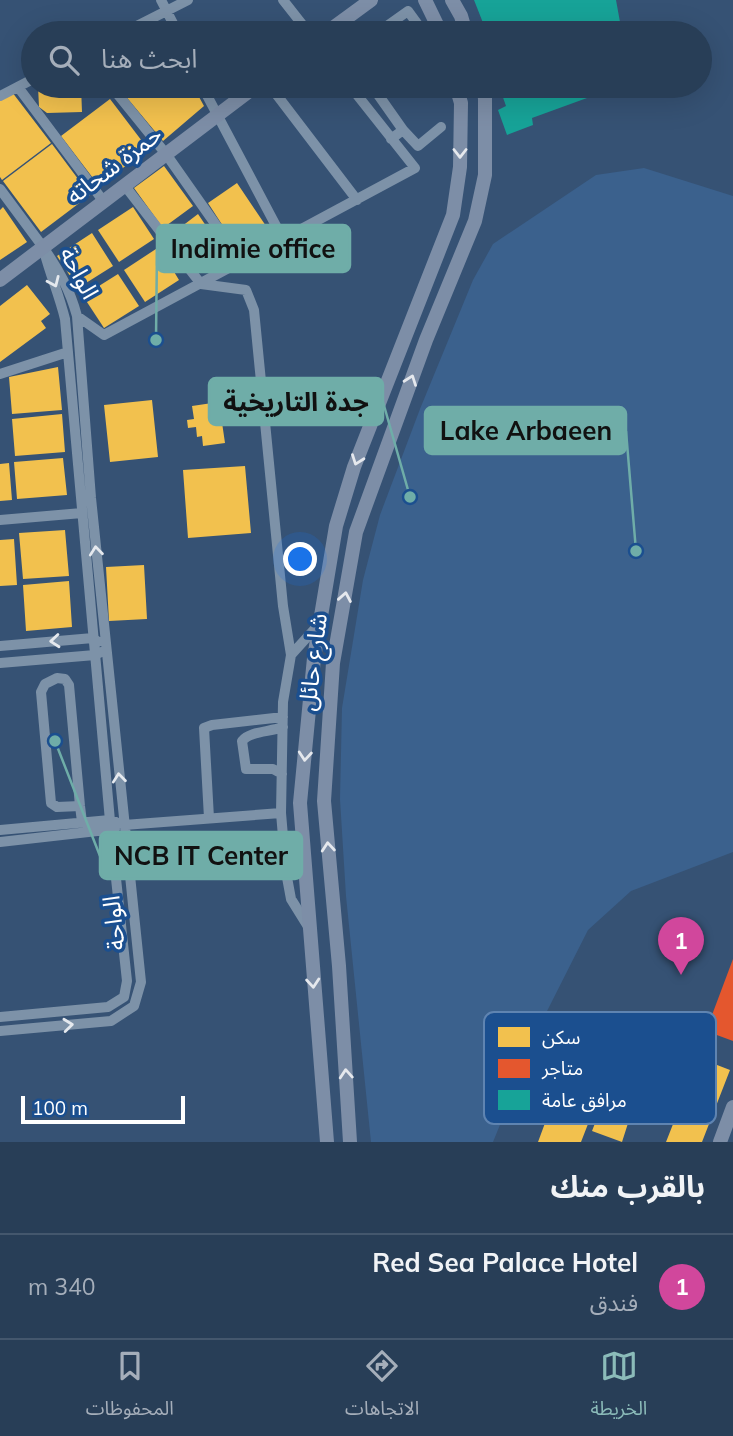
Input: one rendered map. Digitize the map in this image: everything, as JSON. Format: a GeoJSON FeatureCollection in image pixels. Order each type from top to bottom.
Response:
{"type":"FeatureCollection","features":[{"type":"Feature","properties":{"kind":"main road"},"geometry":{"type":"LineString","coordinates":[[342,21],[371,0]]}},
{"type":"Feature","properties":{"kind":"main road"},"geometry":{"type":"LineString","coordinates":[[425,0],[435,21]]}},
{"type":"Feature","properties":{"kind":"main road"},"geometry":{"type":"LineString","coordinates":[[452,0],[462,21]]}},
{"type":"Feature","properties":{"kind":"main road","name":"حمزة شحاته"},"geometry":{"type":"LineString","coordinates":[[0,280],[240,98]]}},
{"type":"Feature","properties":{"kind":"main road","name":"شارع حائل"},"geometry":{"type":"LineString","coordinates":[[327,1142],[300,803],[314,658],[336,526],[354,467],[453,215],[460,167],[460,98]]}},
{"type":"Feature","properties":{"kind":"main road","name":"شارع حائل"},"geometry":{"type":"LineString","coordinates":[[351,1142],[324,801],[333,663],[356,532],[426,340],[475,222],[485,175],[485,98]]}},
{"type":"Feature","properties":{"kind":"main road"},"geometry":{"type":"LineString","coordinates":[[720,1142],[733,1107]]}},
{"type":"Feature","properties":{"kind":"street"},"geometry":{"type":"LineString","coordinates":[[161,0],[172,21]]}},
{"type":"Feature","properties":{"kind":"street"},"geometry":{"type":"LineString","coordinates":[[147,21],[188,0]]}},
{"type":"Feature","properties":{"kind":"street"},"geometry":{"type":"LineString","coordinates":[[283,0],[300,21]]}},
{"type":"Feature","properties":{"kind":"street"},"geometry":{"type":"LineString","coordinates":[[394,21],[408,11],[415,21]]}},
{"type":"Feature","properties":{"kind":"street"},"geometry":{"type":"LineString","coordinates":[[0,96],[21,85]]}},
{"type":"Feature","properties":{"kind":"street"},"geometry":{"type":"LineString","coordinates":[[18,87],[21,91]]}},
{"type":"Feature","properties":{"kind":"street"},"geometry":{"type":"LineString","coordinates":[[26,98],[104,202]]}},
{"type":"Feature","properties":{"kind":"street"},"geometry":{"type":"LineString","coordinates":[[121,98],[166,154],[242,262]]}},
{"type":"Feature","properties":{"kind":"street"},"geometry":{"type":"LineString","coordinates":[[208,98],[284,239]]}},
{"type":"Feature","properties":{"kind":"street"},"geometry":{"type":"LineString","coordinates":[[279,98],[357,200]]}},
{"type":"Feature","properties":{"kind":"street"},"geometry":{"type":"LineString","coordinates":[[77,316],[104,335],[415,168],[359,98]]}},
{"type":"Feature","properties":{"kind":"street"},"geometry":{"type":"LineString","coordinates":[[380,98],[418,146],[441,127]]}},
{"type":"Feature","properties":{"kind":"street"},"geometry":{"type":"LineString","coordinates":[[391,139],[403,130]]}},
{"type":"Feature","properties":{"kind":"street"},"geometry":{"type":"LineString","coordinates":[[125,186],[201,284],[246,290],[254,310],[283,606],[291,655],[283,722],[281,813],[286,872],[291,899],[309,928]]}},
{"type":"Feature","properties":{"kind":"street"},"geometry":{"type":"LineString","coordinates":[[0,189],[43,247]]}},
{"type":"Feature","properties":{"kind":"street","name":"الواحة"},"geometry":{"type":"LineString","coordinates":[[0,1031],[111,1021],[134,1006],[141,982],[91,498],[77,316],[70,291],[43,247]]}},
{"type":"Feature","properties":{"kind":"street","name":"الواحة"},"geometry":{"type":"LineString","coordinates":[[0,1017],[108,1007],[124,997],[127,981],[110,826],[68,352],[60,296],[49,274],[43,247]]}},
{"type":"Feature","properties":{"kind":"street"},"geometry":{"type":"LineString","coordinates":[[0,374],[68,352]]}},
{"type":"Feature","properties":{"kind":"street"},"geometry":{"type":"LineString","coordinates":[[0,520],[82,513]]}},
{"type":"Feature","properties":{"kind":"street"},"geometry":{"type":"LineString","coordinates":[[291,655],[320,623]]}},
{"type":"Feature","properties":{"kind":"street"},"geometry":{"type":"LineString","coordinates":[[0,646],[93,638],[106,649],[95,656],[0,663]]}},
{"type":"Feature","properties":{"kind":"street"},"geometry":{"type":"LineString","coordinates":[[80,806],[57,807],[51,803],[41,692],[45,684],[57,678],[65,679],[69,685],[82,822]]}},
{"type":"Feature","properties":{"kind":"street"},"geometry":{"type":"LineString","coordinates":[[282,774],[273,769],[246,768],[242,741],[246,736],[272,732],[283,722]]}},
{"type":"Feature","properties":{"kind":"street"},"geometry":{"type":"LineString","coordinates":[[209,818],[204,729],[212,725],[283,722]]}},
{"type":"Feature","properties":{"kind":"street"},"geometry":{"type":"LineString","coordinates":[[0,842],[110,826],[281,813]]}},
{"type":"Feature","properties":{"kind":"street"},"geometry":{"type":"LineString","coordinates":[[0,830],[82,822],[110,826]]}},
{"type":"Feature","properties":{"kind":"water"},"geometry":{"type":"Polygon","coordinates":[[[644,168],[733,196],[733,852],[631,891],[588,930],[547,1012],[484,1012],[484,1124],[500,1124],[493,1142],[371,1142],[346,896],[340,799],[342,708],[363,580],[380,515],[420,409],[473,280],[493,244],[596,175],[644,168]]]}},
{"type":"Feature","properties":{"kind":"building: سكن"},"geometry":{"type":"Polygon","coordinates":[[[12,92],[51,143],[2,180],[0,101],[12,92]]]}},
{"type":"Feature","properties":{"kind":"building: سكن"},"geometry":{"type":"Polygon","coordinates":[[[39,98],[81,98],[82,112],[47,113],[39,107],[39,98]]]}},
{"type":"Feature","properties":{"kind":"building: سكن"},"geometry":{"type":"Polygon","coordinates":[[[127,98],[200,98],[204,106],[163,141],[127,98]]]}},
{"type":"Feature","properties":{"kind":"building: سكن"},"geometry":{"type":"Polygon","coordinates":[[[110,99],[148,149],[99,186],[61,136],[110,99]]]}},
{"type":"Feature","properties":{"kind":"building: سكن"},"geometry":{"type":"Polygon","coordinates":[[[52,144],[90,195],[41,232],[3,181],[52,144]]]}},
{"type":"Feature","properties":{"kind":"building: سكن"},"geometry":{"type":"Polygon","coordinates":[[[164,166],[193,206],[163,228],[134,188],[164,166]]]}},
{"type":"Feature","properties":{"kind":"building: سكن"},"geometry":{"type":"Polygon","coordinates":[[[237,183],[266,226],[236,246],[208,203],[237,183]]]}},
{"type":"Feature","properties":{"kind":"building: سكن"},"geometry":{"type":"Polygon","coordinates":[[[3,207],[27,242],[0,260],[0,210],[3,207]]]}},
{"type":"Feature","properties":{"kind":"building: سكن"},"geometry":{"type":"Polygon","coordinates":[[[133,207],[154,239],[119,262],[98,230],[133,207]]]}},
{"type":"Feature","properties":{"kind":"building: سكن"},"geometry":{"type":"Polygon","coordinates":[[[198,214],[223,251],[195,264],[173,233],[198,214]]]}},
{"type":"Feature","properties":{"kind":"building: سكن"},"geometry":{"type":"Polygon","coordinates":[[[92,233],[113,266],[78,288],[57,256],[92,233]]]}},
{"type":"Feature","properties":{"kind":"building: سكن"},"geometry":{"type":"Polygon","coordinates":[[[159,247],[179,280],[145,302],[124,270],[159,247]]]}},
{"type":"Feature","properties":{"kind":"building: سكن"},"geometry":{"type":"Polygon","coordinates":[[[118,274],[139,306],[104,328],[83,296],[118,274]]]}},
{"type":"Feature","properties":{"kind":"building: سكن"},"geometry":{"type":"Polygon","coordinates":[[[27,285],[50,314],[41,321],[46,328],[0,362],[0,306],[27,285]]]}},
{"type":"Feature","properties":{"kind":"building: سكن"},"geometry":{"type":"Polygon","coordinates":[[[58,367],[62,410],[12,414],[9,377],[58,367]]]}},
{"type":"Feature","properties":{"kind":"building: سكن"},"geometry":{"type":"Polygon","coordinates":[[[152,400],[158,457],[110,462],[104,405],[152,400]]]}},
{"type":"Feature","properties":{"kind":"building: سكن"},"geometry":{"type":"Polygon","coordinates":[[[219,402],[225,443],[203,446],[202,436],[197,437],[196,427],[188,428],[187,420],[194,419],[192,406],[219,402]]]}},
{"type":"Feature","properties":{"kind":"building: سكن"},"geometry":{"type":"Polygon","coordinates":[[[62,414],[65,452],[15,456],[12,419],[62,414]]]}},
{"type":"Feature","properties":{"kind":"building: سكن"},"geometry":{"type":"Polygon","coordinates":[[[63,458],[67,495],[17,499],[14,462],[63,458]]]}},
{"type":"Feature","properties":{"kind":"building: سكن"},"geometry":{"type":"Polygon","coordinates":[[[9,463],[12,500],[0,501],[0,464],[9,463]]]}},
{"type":"Feature","properties":{"kind":"building: سكن"},"geometry":{"type":"Polygon","coordinates":[[[245,466],[251,533],[188,538],[183,470],[245,466]]]}},
{"type":"Feature","properties":{"kind":"building: سكن"},"geometry":{"type":"Polygon","coordinates":[[[65,530],[69,576],[23,579],[19,533],[65,530]]]}},
{"type":"Feature","properties":{"kind":"building: سكن"},"geometry":{"type":"Polygon","coordinates":[[[14,539],[17,585],[0,586],[0,540],[14,539]]]}},
{"type":"Feature","properties":{"kind":"building: سكن"},"geometry":{"type":"Polygon","coordinates":[[[144,565],[147,619],[109,621],[106,567],[144,565]]]}},
{"type":"Feature","properties":{"kind":"building: سكن"},"geometry":{"type":"Polygon","coordinates":[[[69,581],[72,627],[26,631],[23,585],[69,581]]]}},
{"type":"Feature","properties":{"kind":"building: سكن"},"geometry":{"type":"Polygon","coordinates":[[[716,1065],[730,1070],[716,1106],[716,1065]]]}},
{"type":"Feature","properties":{"kind":"building: سكن"},"geometry":{"type":"Polygon","coordinates":[[[545,1124],[588,1124],[581,1142],[538,1142],[545,1124]]]}},
{"type":"Feature","properties":{"kind":"building: سكن"},"geometry":{"type":"Polygon","coordinates":[[[595,1124],[628,1124],[622,1142],[592,1131],[595,1124]]]}},
{"type":"Feature","properties":{"kind":"building: سكن"},"geometry":{"type":"Polygon","coordinates":[[[673,1124],[709,1124],[702,1142],[666,1142],[673,1124]]]}},
{"type":"Feature","properties":{"kind":"building: متاجر"},"geometry":{"type":"Polygon","coordinates":[[[733,959],[733,1041],[716,1035],[716,1012],[713,1012],[733,959]]]}},
{"type":"Feature","properties":{"kind":"building: مرافق عامة"},"geometry":{"type":"Polygon","coordinates":[[[474,0],[616,0],[620,21],[482,21],[474,0]]]}},
{"type":"Feature","properties":{"kind":"building: مرافق عامة"},"geometry":{"type":"Polygon","coordinates":[[[503,98],[587,98],[532,118],[533,125],[507,135],[498,110],[506,106],[503,98]]]}},
{"type":"Feature","properties":{"kind":"place","name":"Indimie office"},"geometry":{"type":"Point","coordinates":[156,340]}},
{"type":"Feature","properties":{"kind":"place","name":"جدة التاريخية"},"geometry":{"type":"Point","coordinates":[410,497]}},
{"type":"Feature","properties":{"kind":"place","name":"Lake Arbaeen"},"geometry":{"type":"Point","coordinates":[636,551]}},
{"type":"Feature","properties":{"kind":"place","name":"NCB IT Center"},"geometry":{"type":"Point","coordinates":[55,741]}},
{"type":"Feature","properties":{"kind":"place","name":"Red Sea Palace Hotel"},"geometry":{"type":"Point","coordinates":[681,975]}}]}
